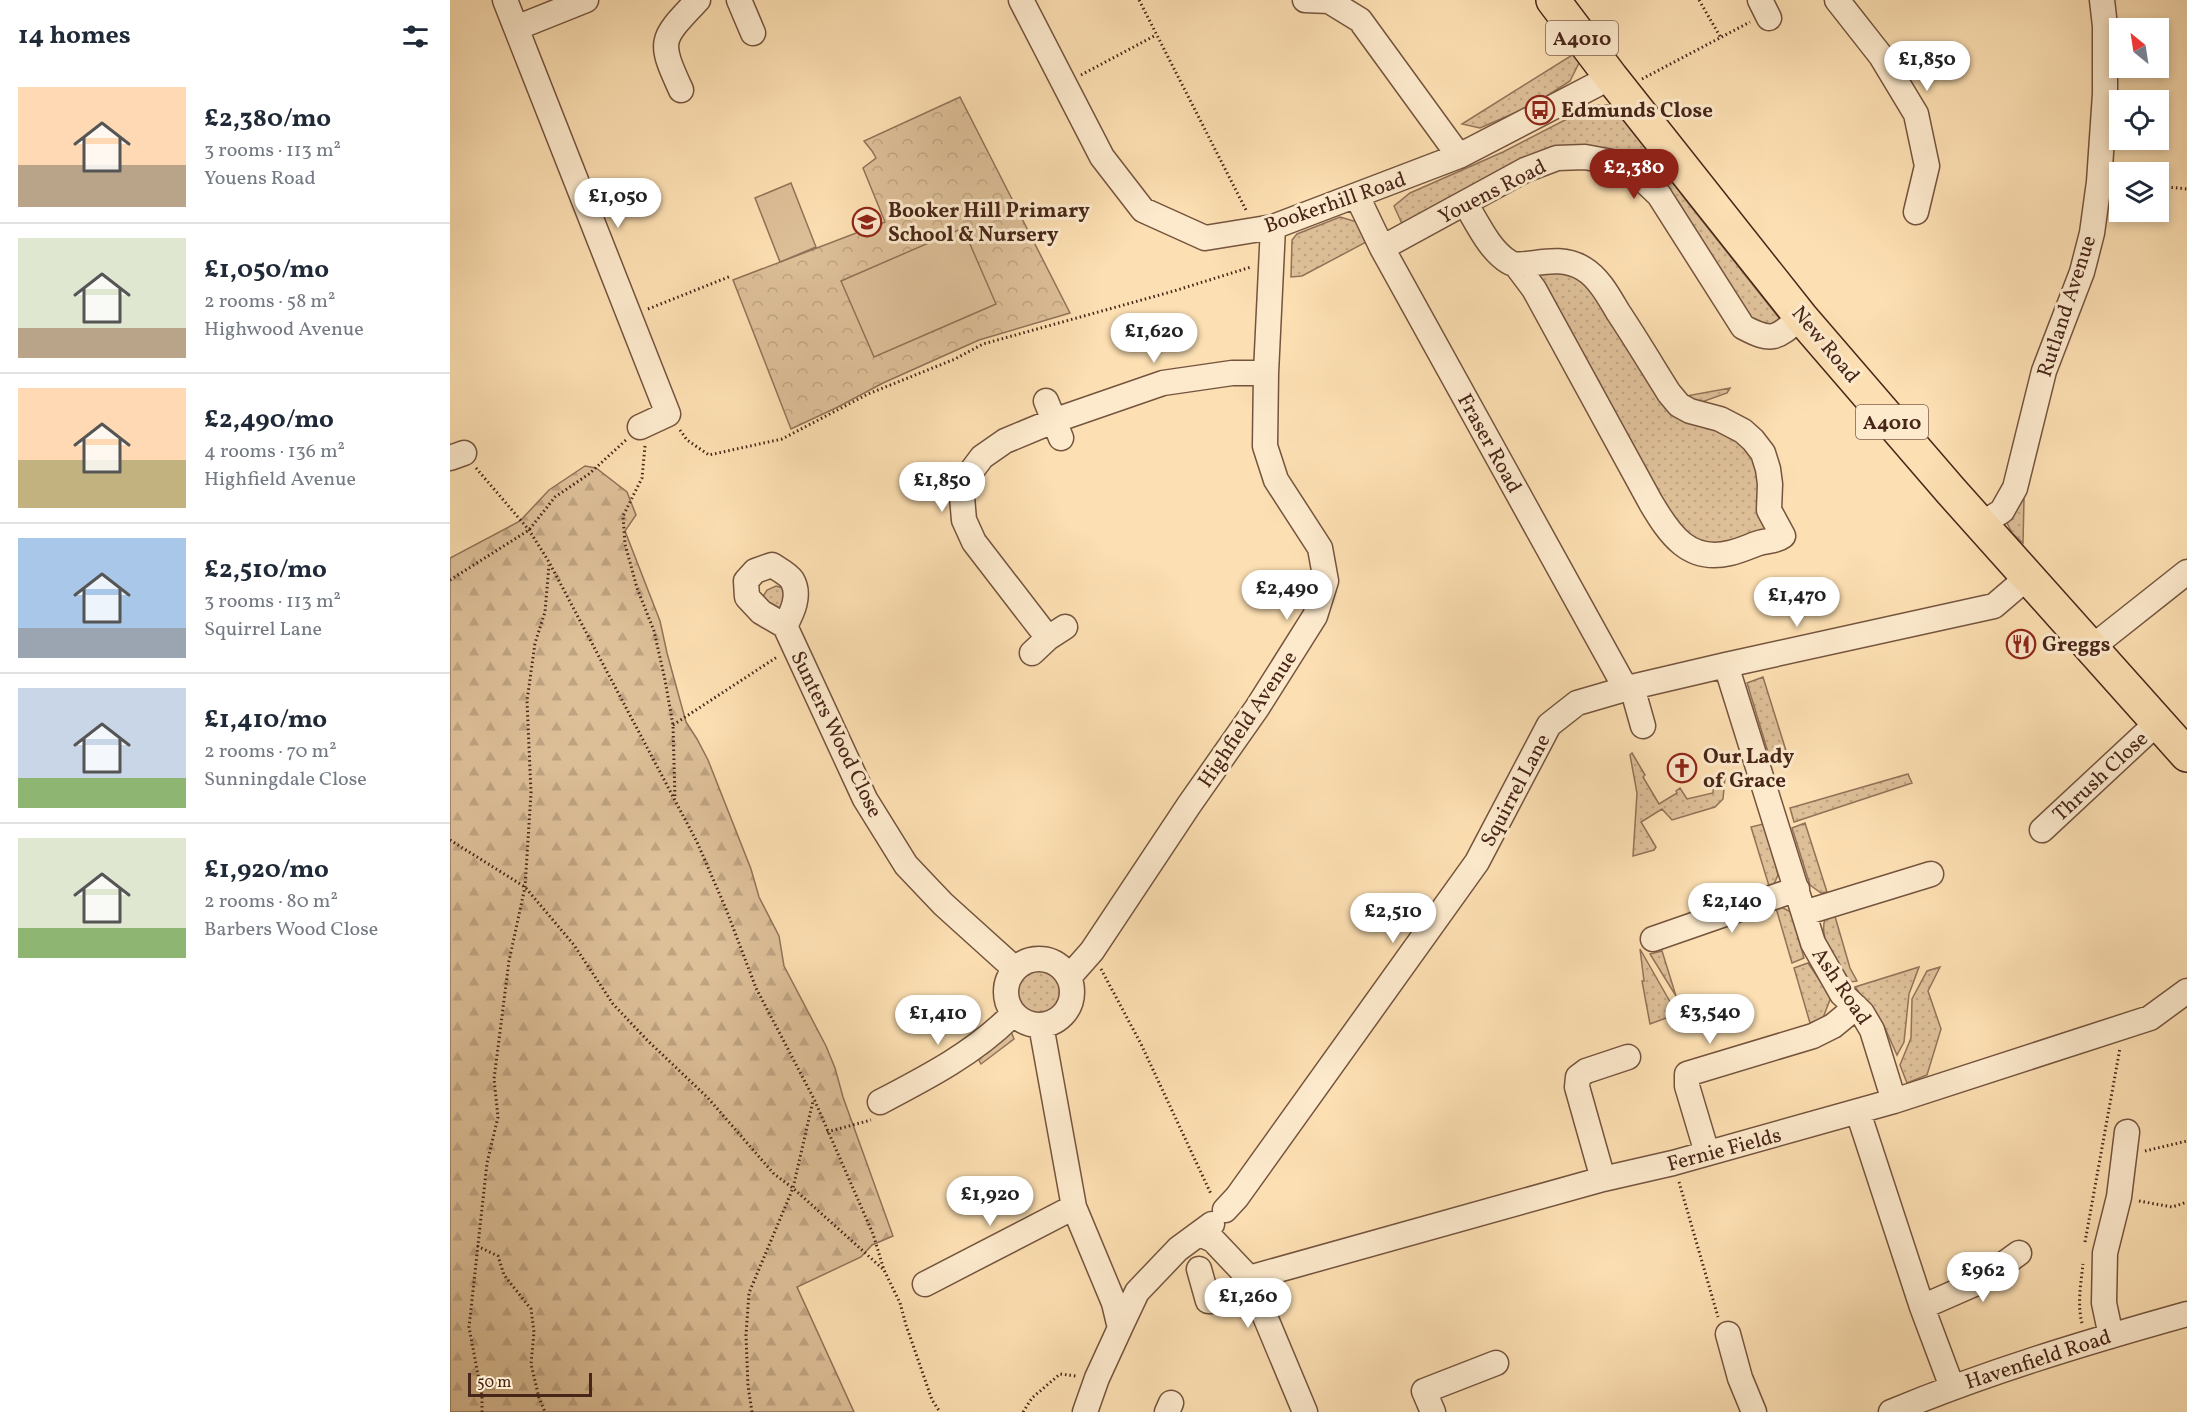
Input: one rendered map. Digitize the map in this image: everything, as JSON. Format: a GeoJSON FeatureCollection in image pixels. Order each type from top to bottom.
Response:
{"type":"FeatureCollection","features":[{"type":"Feature","properties":{"kind":"highway","name":"New Road"},"geometry":{"type":"LineString","coordinates":[[1553,0],[1802,317],[2187,755]]}},
{"type":"Feature","properties":{"kind":"street"},"geometry":{"type":"LineString","coordinates":[[505,0],[668,414],[640,427]]}},
{"type":"Feature","properties":{"kind":"street"},"geometry":{"type":"LineString","coordinates":[[516,28],[586,0]]}},
{"type":"Feature","properties":{"kind":"street"},"geometry":{"type":"LineString","coordinates":[[681,90],[666,55],[666,40],[698,0]]}},
{"type":"Feature","properties":{"kind":"street"},"geometry":{"type":"LineString","coordinates":[[739,0],[753,33]]}},
{"type":"Feature","properties":{"kind":"street","name":"Bookerhill Road"},"geometry":{"type":"LineString","coordinates":[[1021,0],[1102,157],[1143,210],[1205,238],[1265,228],[1357,196],[1459,156],[1616,83]]}},
{"type":"Feature","properties":{"kind":"street"},"geometry":{"type":"LineString","coordinates":[[1305,0],[1329,1],[1360,20],[1459,156]]}},
{"type":"Feature","properties":{"kind":"street"},"geometry":{"type":"LineString","coordinates":[[1837,0],[1881,56],[1916,114],[1927,166],[1916,212]]}},
{"type":"Feature","properties":{"kind":"street","name":"Rutland Avenue"},"geometry":{"type":"LineString","coordinates":[[1982,524],[2002,511],[2015,488],[2044,371],[2082,272],[2092,233],[2099,182],[2105,94],[2105,26],[2102,0]]}},
{"type":"Feature","properties":{"kind":"street","name":"Youens Road"},"geometry":{"type":"LineString","coordinates":[[1382,248],[1525,170],[1557,158],[1585,157],[1612,162],[1638,175],[1659,195],[1743,327],[1760,337],[1778,337],[1802,317]]}},
{"type":"Feature","properties":{"kind":"street","name":"Fraser Road"},"geometry":{"type":"LineString","coordinates":[[1357,196],[1382,248],[1629,688],[1643,726]]}},
{"type":"Feature","properties":{"kind":"street"},"geometry":{"type":"LineString","coordinates":[[1466,203],[1498,253],[1509,262],[1516,265],[1559,260],[1573,263],[1586,270],[1598,282],[1679,405],[1690,411],[1731,424],[1753,440],[1763,453],[1770,484],[1769,510],[1783,536],[1777,540],[1757,543],[1728,554],[1716,555],[1701,555],[1689,550],[1680,542],[1662,523],[1539,299],[1516,265]]}},
{"type":"Feature","properties":{"kind":"street","name":"Highfield Avenue"},"geometry":{"type":"LineString","coordinates":[[1069,977],[1092,951],[1188,805],[1257,708],[1315,616],[1326,581],[1320,548],[1276,480],[1265,446],[1266,373],[1273,260],[1265,228]]}},
{"type":"Feature","properties":{"kind":"street"},"geometry":{"type":"LineString","coordinates":[[1048,639],[974,542],[964,520],[962,497],[967,477],[982,457],[1005,441],[1054,420],[1163,383],[1232,373],[1266,373]]}},
{"type":"Feature","properties":{"kind":"street"},"geometry":{"type":"LineString","coordinates":[[2091,648],[2187,572]]}},
{"type":"Feature","properties":{"kind":"street","name":"Squirrel Lane"},"geometry":{"type":"LineString","coordinates":[[1085,1412],[1097,1378],[1137,1292],[1213,1215],[1237,1197],[1477,862],[1549,725],[1577,703],[1629,688],[1994,606],[2028,576]]}},
{"type":"Feature","properties":{"kind":"street","name":"Sunters Wood Close"},"geometry":{"type":"LineString","coordinates":[[789,636],[865,799],[906,865],[943,904],[1014,969]]}},
{"type":"Feature","properties":{"kind":"street","name":"Ash Road"},"geometry":{"type":"LineString","coordinates":[[1726,665],[1813,943],[1842,994],[1862,1013],[1872,1030],[1894,1101]]}},
{"type":"Feature","properties":{"kind":"street","name":"Thrush Close"},"geometry":{"type":"LineString","coordinates":[[2041,831],[2158,722]]}},
{"type":"Feature","properties":{"kind":"street"},"geometry":{"type":"LineString","coordinates":[[1804,913],[1931,874]]}},
{"type":"Feature","properties":{"kind":"street"},"geometry":{"type":"LineString","coordinates":[[1653,939],[1797,889]]}},
{"type":"Feature","properties":{"kind":"street"},"geometry":{"type":"LineString","coordinates":[[1038,958],[1061,967],[1069,977],[1072,993],[1068,1009],[1056,1020],[1041,1025],[1031,1025],[1013,1014],[1007,1003],[1005,991],[1014,969],[1038,958]]}},
{"type":"Feature","properties":{"kind":"street","name":"Fernie Fields"},"geometry":{"type":"LineString","coordinates":[[1198,1269],[1208,1301],[1220,1301],[1252,1283],[1603,1179],[1673,1163],[1894,1101],[2150,1018],[2187,991]]}},
{"type":"Feature","properties":{"kind":"street"},"geometry":{"type":"LineString","coordinates":[[1707,1153],[1687,1086],[1687,1074],[1813,1036],[1833,1026],[1856,1007]]}},
{"type":"Feature","properties":{"kind":"street"},"geometry":{"type":"LineString","coordinates":[[880,1102],[935,1073],[996,1032],[1013,1014]]}},
{"type":"Feature","properties":{"kind":"street"},"geometry":{"type":"LineString","coordinates":[[1041,1025],[1074,1208],[1114,1303],[1120,1329]]}},
{"type":"Feature","properties":{"kind":"street"},"geometry":{"type":"LineString","coordinates":[[1603,1179],[1577,1087],[1578,1077],[1586,1071],[1628,1057]]}},
{"type":"Feature","properties":{"kind":"street"},"geometry":{"type":"LineString","coordinates":[[1858,1112],[1922,1307],[1952,1387]]}},
{"type":"Feature","properties":{"kind":"street"},"geometry":{"type":"LineString","coordinates":[[2111,1336],[2104,1303],[2105,1253],[2118,1197],[2127,1132]]}},
{"type":"Feature","properties":{"kind":"street"},"geometry":{"type":"LineString","coordinates":[[925,1284],[1074,1208]]}},
{"type":"Feature","properties":{"kind":"street"},"geometry":{"type":"LineString","coordinates":[[1213,1215],[1213,1240],[1252,1283],[1305,1412]]}},
{"type":"Feature","properties":{"kind":"street"},"geometry":{"type":"LineString","coordinates":[[1922,1307],[1979,1282],[2019,1253]]}},
{"type":"Feature","properties":{"kind":"street","name":"Havenfield Road"},"geometry":{"type":"LineString","coordinates":[[1892,1412],[1952,1387],[2187,1314]]}},
{"type":"Feature","properties":{"kind":"street"},"geometry":{"type":"LineString","coordinates":[[1728,1334],[1740,1378],[1754,1412]]}},
{"type":"Feature","properties":{"kind":"street"},"geometry":{"type":"LineString","coordinates":[[1433,1412],[1424,1391],[1496,1363]]}},
{"type":"Feature","properties":{"kind":"path"},"geometry":{"type":"LineString","coordinates":[[1139,0],[1156,35],[1265,228]]}},
{"type":"Feature","properties":{"kind":"path"},"geometry":{"type":"LineString","coordinates":[[1699,0],[1721,38]]}},
{"type":"Feature","properties":{"kind":"path"},"geometry":{"type":"LineString","coordinates":[[1616,83],[1721,38],[1761,13]]}},
{"type":"Feature","properties":{"kind":"path"},"geometry":{"type":"LineString","coordinates":[[1064,84],[1156,35]]}},
{"type":"Feature","properties":{"kind":"path"},"geometry":{"type":"LineString","coordinates":[[2169,187],[2187,189]]}},
{"type":"Feature","properties":{"kind":"path"},"geometry":{"type":"LineString","coordinates":[[668,414],[687,440],[709,455],[782,439],[868,394],[956,359],[983,344],[1174,291],[1273,260]]}},
{"type":"Feature","properties":{"kind":"path"},"geometry":{"type":"LineString","coordinates":[[630,316],[731,276]]}},
{"type":"Feature","properties":{"kind":"path"},"geometry":{"type":"LineString","coordinates":[[450,580],[529,530],[555,497],[589,474],[640,427],[646,440],[642,478],[623,516],[625,544],[637,588],[654,631],[665,680],[673,725],[675,801]]}},
{"type":"Feature","properties":{"kind":"path"},"geometry":{"type":"LineString","coordinates":[[457,456],[529,530],[549,562],[697,842],[756,987],[813,1099],[873,1234],[884,1270],[900,1303],[932,1400],[940,1412]]}},
{"type":"Feature","properties":{"kind":"path"},"geometry":{"type":"LineString","coordinates":[[482,1412],[482,1396],[469,1327],[487,1163],[498,1117],[494,1079],[509,961],[525,887],[531,792],[527,701],[535,643],[545,612],[549,562]]}},
{"type":"Feature","properties":{"kind":"path"},"geometry":{"type":"LineString","coordinates":[[673,725],[789,636]]}},
{"type":"Feature","properties":{"kind":"path"},"geometry":{"type":"LineString","coordinates":[[450,840],[525,887],[574,945],[613,1004],[708,1098],[774,1174],[793,1188],[884,1270]]}},
{"type":"Feature","properties":{"kind":"path"},"geometry":{"type":"LineString","coordinates":[[1092,951],[1142,1044],[1213,1215]]}},
{"type":"Feature","properties":{"kind":"path"},"geometry":{"type":"LineString","coordinates":[[2085,1247],[2124,1026]]}},
{"type":"Feature","properties":{"kind":"path"},"geometry":{"type":"LineString","coordinates":[[752,1412],[748,1386],[746,1335],[749,1293],[793,1188],[813,1099]]}},
{"type":"Feature","properties":{"kind":"path"},"geometry":{"type":"LineString","coordinates":[[826,1132],[880,1102]]}},
{"type":"Feature","properties":{"kind":"path"},"geometry":{"type":"LineString","coordinates":[[2124,1156],[2187,1141]]}},
{"type":"Feature","properties":{"kind":"path"},"geometry":{"type":"LineString","coordinates":[[1673,1163],[1723,1333],[1728,1334]]}},
{"type":"Feature","properties":{"kind":"path"},"geometry":{"type":"LineString","coordinates":[[2118,1197],[2172,1207],[2187,1202]]}},
{"type":"Feature","properties":{"kind":"path"},"geometry":{"type":"LineString","coordinates":[[477,1246],[498,1256],[504,1275],[531,1309],[534,1332],[531,1364],[539,1398],[545,1412]]}},
{"type":"Feature","properties":{"kind":"path"},"geometry":{"type":"LineString","coordinates":[[2084,1258],[2080,1315],[2088,1343]]}},
{"type":"Feature","properties":{"kind":"path"},"geometry":{"type":"LineString","coordinates":[[1023,1412],[1032,1398],[1060,1374],[1097,1378]]}},
{"type":"Feature","properties":{"kind":"green space"},"geometry":{"type":"Polygon","coordinates":[[[1577,52],[1581,59],[1570,81],[1533,105],[1480,128],[1462,124],[1577,52]]]}},
{"type":"Feature","properties":{"kind":"green space"},"geometry":{"type":"Polygon","coordinates":[[[960,97],[1070,313],[979,340],[883,383],[791,429],[733,280],[885,222],[863,168],[876,158],[864,141],[960,97]]]}},
{"type":"Feature","properties":{"kind":"green space"},"geometry":{"type":"Polygon","coordinates":[[[1594,105],[1617,105],[1685,199],[1783,323],[1779,328],[1753,323],[1679,203],[1663,183],[1593,147],[1404,228],[1394,206],[1410,193],[1503,152],[1594,105]]]}},
{"type":"Feature","properties":{"kind":"green space"},"geometry":{"type":"Polygon","coordinates":[[[791,183],[816,247],[780,262],[755,198],[791,183]]]}},
{"type":"Feature","properties":{"kind":"green space"},"geometry":{"type":"Polygon","coordinates":[[[1340,217],[1364,224],[1370,240],[1302,276],[1291,277],[1292,240],[1297,234],[1340,217]]]}},
{"type":"Feature","properties":{"kind":"green space"},"geometry":{"type":"Polygon","coordinates":[[[963,228],[996,304],[874,357],[841,281],[963,228]]]}},
{"type":"Feature","properties":{"kind":"green space"},"geometry":{"type":"Polygon","coordinates":[[[1570,260],[1678,400],[1753,435],[1779,530],[1719,548],[1685,535],[1533,268],[1570,260]]]}},
{"type":"Feature","properties":{"kind":"green space"},"geometry":{"type":"Polygon","coordinates":[[[1730,388],[1727,393],[1699,403],[1686,396],[1730,388]]]}},
{"type":"Feature","properties":{"kind":"green space"},"geometry":{"type":"Polygon","coordinates":[[[585,466],[596,468],[627,492],[636,515],[625,531],[660,621],[686,722],[708,760],[751,869],[759,897],[779,936],[784,966],[835,1068],[843,1097],[893,1236],[872,1245],[861,1257],[797,1287],[854,1412],[450,1412],[450,558],[520,521],[549,490],[585,466]]]}},
{"type":"Feature","properties":{"kind":"green space"},"geometry":{"type":"Polygon","coordinates":[[[2024,499],[2023,543],[2012,533],[2007,523],[2009,515],[2024,499]]]}},
{"type":"Feature","properties":{"kind":"green space"},"geometry":{"type":"Polygon","coordinates":[[[776,586],[786,589],[783,614],[762,598],[767,590],[776,586]]]}},
{"type":"Feature","properties":{"kind":"green space"},"geometry":{"type":"Polygon","coordinates":[[[1763,677],[1788,757],[1771,762],[1747,683],[1763,677]]]}},
{"type":"Feature","properties":{"kind":"green space"},"geometry":{"type":"Polygon","coordinates":[[[1632,753],[1659,804],[1677,793],[1676,791],[1680,788],[1687,799],[1713,793],[1714,776],[1725,777],[1723,799],[1715,807],[1672,820],[1662,809],[1641,822],[1656,847],[1654,850],[1633,856],[1637,793],[1630,755],[1632,753]]]}},
{"type":"Feature","properties":{"kind":"green space"},"geometry":{"type":"Polygon","coordinates":[[[1908,774],[1912,783],[1794,822],[1790,808],[1908,774]]]}},
{"type":"Feature","properties":{"kind":"green space"},"geometry":{"type":"Polygon","coordinates":[[[1805,823],[1827,892],[1821,893],[1810,885],[1792,828],[1805,823]]]}},
{"type":"Feature","properties":{"kind":"green space"},"geometry":{"type":"Polygon","coordinates":[[[1763,824],[1768,833],[1778,875],[1774,884],[1769,886],[1751,827],[1763,824]]]}},
{"type":"Feature","properties":{"kind":"green space"},"geometry":{"type":"Polygon","coordinates":[[[1779,906],[1791,912],[1804,958],[1792,963],[1776,908],[1779,906]]]}},
{"type":"Feature","properties":{"kind":"green space"},"geometry":{"type":"Polygon","coordinates":[[[1834,913],[1850,968],[1857,981],[1851,982],[1827,944],[1824,935],[1825,919],[1834,913]]]}},
{"type":"Feature","properties":{"kind":"green space"},"geometry":{"type":"Polygon","coordinates":[[[1640,949],[1677,1014],[1650,1024],[1642,981],[1644,981],[1640,949]]]}},
{"type":"Feature","properties":{"kind":"green space"},"geometry":{"type":"Polygon","coordinates":[[[1662,951],[1676,996],[1650,954],[1662,951]]]}},
{"type":"Feature","properties":{"kind":"green space"},"geometry":{"type":"Polygon","coordinates":[[[1808,963],[1831,997],[1823,1018],[1810,1023],[1794,968],[1808,963]]]}},
{"type":"Feature","properties":{"kind":"green space"},"geometry":{"type":"Polygon","coordinates":[[[1036,964],[1046,964],[1060,971],[1067,990],[1060,1009],[1046,1016],[1036,1016],[1026,1012],[1019,1005],[1015,995],[1015,985],[1019,975],[1026,968],[1036,964]]]}},
{"type":"Feature","properties":{"kind":"green space"},"geometry":{"type":"Polygon","coordinates":[[[1919,967],[1909,994],[1904,1042],[1897,1055],[1884,1026],[1855,987],[1919,967]]]}},
{"type":"Feature","properties":{"kind":"green space"},"geometry":{"type":"Polygon","coordinates":[[[1940,967],[1928,991],[1941,1029],[1927,1075],[1907,1083],[1900,1065],[1911,1038],[1912,999],[1927,971],[1940,967]]]}},
{"type":"Feature","properties":{"kind":"green space"},"geometry":{"type":"Polygon","coordinates":[[[1010,1029],[1014,1039],[981,1064],[976,1055],[1010,1029]]]}},
{"type":"Feature","properties":{"kind":"place","name":"Edmunds Close"},"geometry":{"type":"Point","coordinates":[1540,110]}},
{"type":"Feature","properties":{"kind":"place","name":"Booker Hill Primary School & Nursery"},"geometry":{"type":"Point","coordinates":[867,222]}},
{"type":"Feature","properties":{"kind":"place","name":"Greggs"},"geometry":{"type":"Point","coordinates":[2021,644]}},
{"type":"Feature","properties":{"kind":"place","name":"Our Lady of Grace"},"geometry":{"type":"Point","coordinates":[1682,768]}}]}
